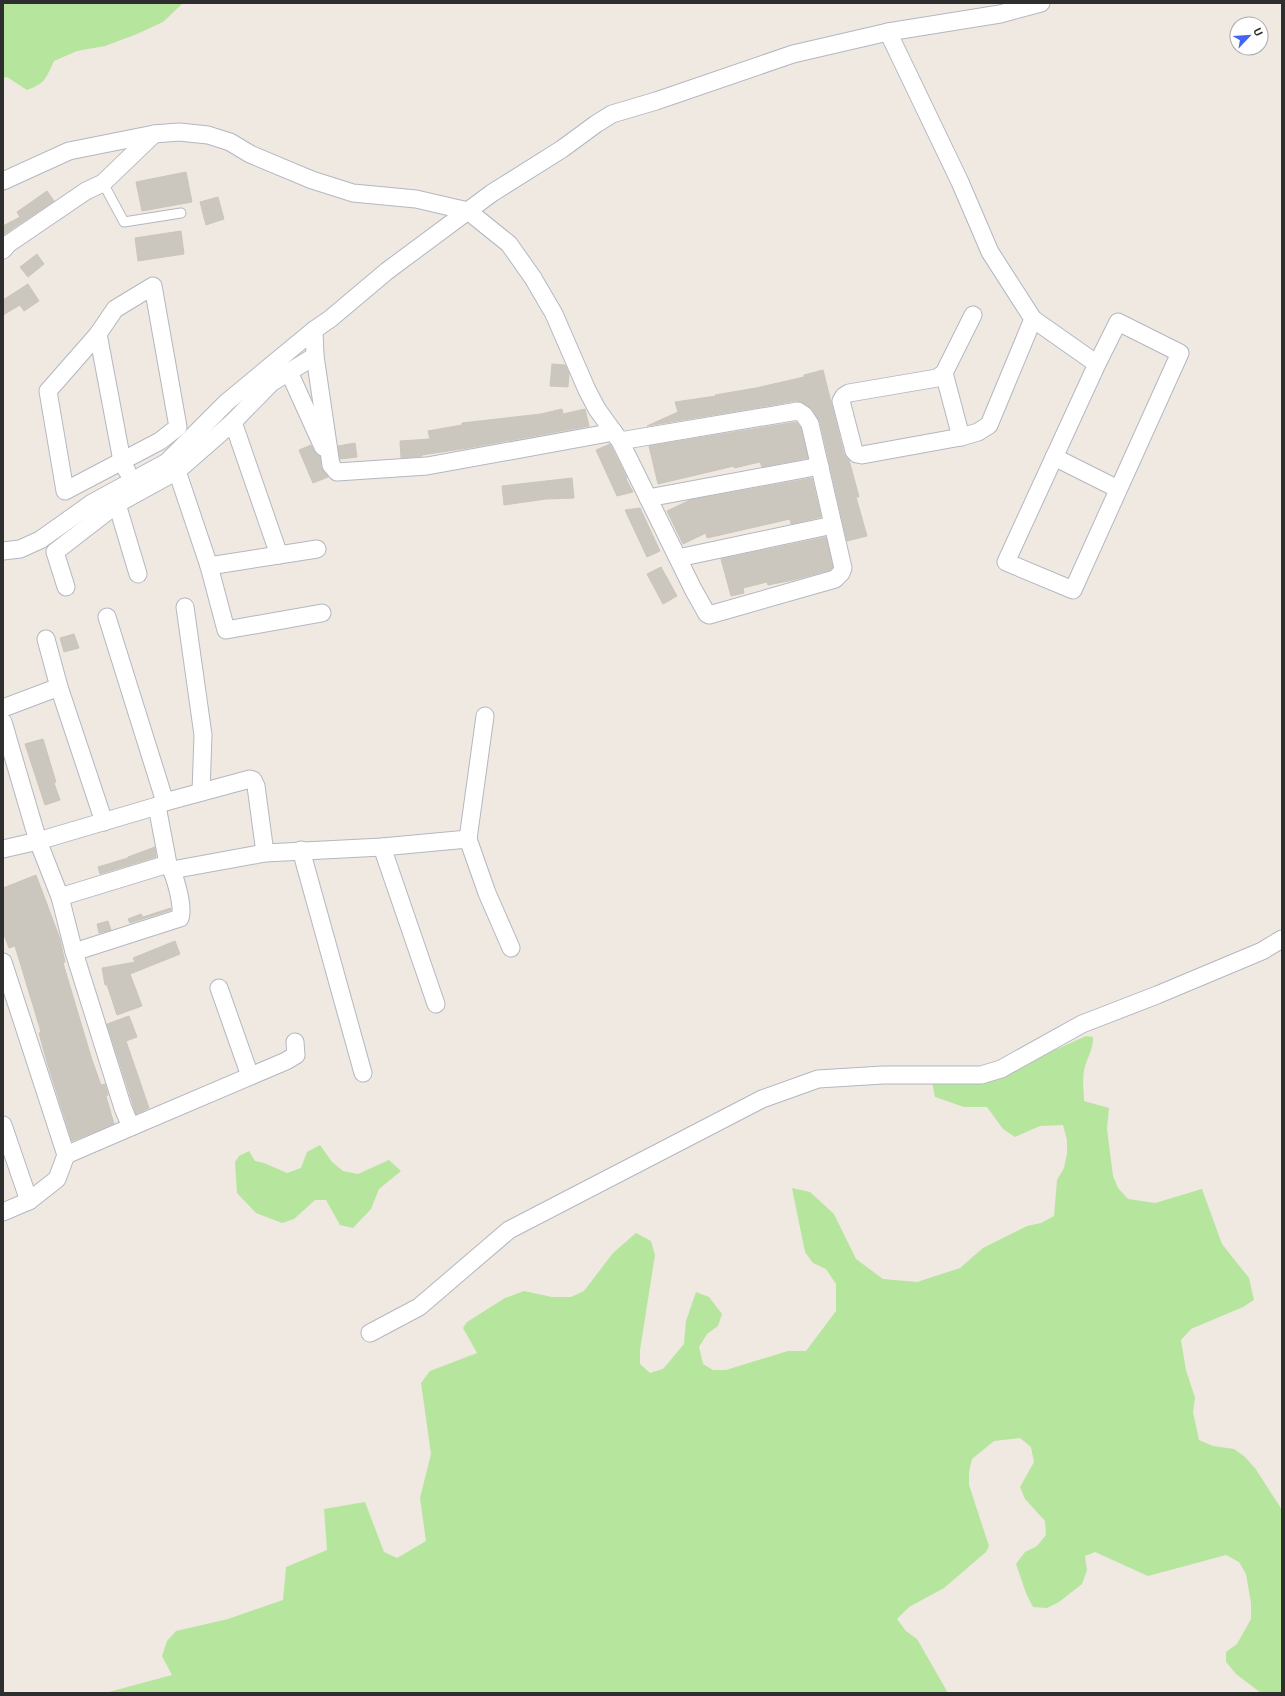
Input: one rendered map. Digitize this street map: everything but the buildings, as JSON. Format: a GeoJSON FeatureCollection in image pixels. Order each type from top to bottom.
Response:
{"type":"FeatureCollection","features":[{"type":"Feature","properties":{"kind":"street"},"geometry":{"type":"LineString","coordinates":[[3,551],[20,549],[40,540],[92,503],[166,462],[226,402],[314,330],[330,319],[387,271],[492,193],[562,149],[612,114],[656,101],[774,60],[838,43],[888,32],[1000,14],[1041,3]]}},
{"type":"Feature","properties":{"kind":"street"},"geometry":{"type":"LineString","coordinates":[[888,32],[960,182],[990,252],[1033,319],[1097,364]]}},
{"type":"Feature","properties":{"kind":"street"},"geometry":{"type":"LineString","coordinates":[[3,181],[69,151],[154,134],[179,132],[208,136],[230,142],[250,154],[312,180],[353,193],[416,199],[468,211],[509,244],[533,278],[554,314],[587,390],[597,409],[617,436],[699,601],[707,614],[709,615],[835,579],[841,573],[843,568],[810,424],[804,415],[798,411],[617,436],[428,466],[339,472],[334,470],[331,465],[289,372]]}},
{"type":"Feature","properties":{"kind":"street"},"geometry":{"type":"LineString","coordinates":[[3,250],[8,244],[73,200],[103,183],[154,134]]}},
{"type":"Feature","properties":{"kind":"street"},"geometry":{"type":"LineString","coordinates":[[153,286],[178,427],[160,441],[122,461],[65,491],[48,391],[98,334],[115,309],[153,286]]}},
{"type":"Feature","properties":{"kind":"street"},"geometry":{"type":"LineString","coordinates":[[973,315],[944,373],[937,378],[849,393],[844,396],[841,401],[854,451],[857,454],[862,456],[961,437],[978,432],[989,425],[1033,319]]}},
{"type":"Feature","properties":{"kind":"street"},"geometry":{"type":"LineString","coordinates":[[1118,322],[1180,353],[1073,590],[1006,562],[1097,364],[1118,322]]}},
{"type":"Feature","properties":{"kind":"street"},"geometry":{"type":"LineString","coordinates":[[314,330],[316,356],[331,465]]}},
{"type":"Feature","properties":{"kind":"street"},"geometry":{"type":"LineString","coordinates":[[98,334],[122,461],[131,481]]}},
{"type":"Feature","properties":{"kind":"street"},"geometry":{"type":"LineString","coordinates":[[66,587],[55,552],[117,504],[177,471],[233,422],[271,383],[316,356]]}},
{"type":"Feature","properties":{"kind":"street"},"geometry":{"type":"LineString","coordinates":[[944,373],[961,437]]}},
{"type":"Feature","properties":{"kind":"street"},"geometry":{"type":"LineString","coordinates":[[233,422],[279,555]]}},
{"type":"Feature","properties":{"kind":"street"},"geometry":{"type":"LineString","coordinates":[[1054,457],[1118,489]]}},
{"type":"Feature","properties":{"kind":"street"},"geometry":{"type":"LineString","coordinates":[[648,498],[820,466]]}},
{"type":"Feature","properties":{"kind":"street"},"geometry":{"type":"LineString","coordinates":[[177,471],[209,566],[226,630],[322,613]]}},
{"type":"Feature","properties":{"kind":"street"},"geometry":{"type":"LineString","coordinates":[[117,504],[138,574]]}},
{"type":"Feature","properties":{"kind":"street"},"geometry":{"type":"LineString","coordinates":[[678,558],[832,525]]}},
{"type":"Feature","properties":{"kind":"street"},"geometry":{"type":"LineString","coordinates":[[209,566],[317,549]]}},
{"type":"Feature","properties":{"kind":"street"},"geometry":{"type":"LineString","coordinates":[[185,607],[203,735],[201,792]]}},
{"type":"Feature","properties":{"kind":"street"},"geometry":{"type":"LineString","coordinates":[[74,952],[180,918],[182,908],[170,867],[161,804],[107,617]]}},
{"type":"Feature","properties":{"kind":"street"},"geometry":{"type":"LineString","coordinates":[[46,639],[59,686],[104,822]]}},
{"type":"Feature","properties":{"kind":"street"},"geometry":{"type":"LineString","coordinates":[[3,708],[59,686]]}},
{"type":"Feature","properties":{"kind":"street"},"geometry":{"type":"LineString","coordinates":[[485,716],[468,838],[487,893],[511,948]]}},
{"type":"Feature","properties":{"kind":"street"},"geometry":{"type":"LineString","coordinates":[[3,722],[38,841],[60,897],[74,952],[123,1108],[131,1126]]}},
{"type":"Feature","properties":{"kind":"street"},"geometry":{"type":"LineString","coordinates":[[3,849],[38,841],[104,822],[246,779],[253,780],[256,786],[265,853]]}},
{"type":"Feature","properties":{"kind":"street"},"geometry":{"type":"LineString","coordinates":[[60,897],[170,867],[265,853],[382,847],[468,838]]}},
{"type":"Feature","properties":{"kind":"street"},"geometry":{"type":"LineString","coordinates":[[382,847],[436,1004]]}},
{"type":"Feature","properties":{"kind":"street"},"geometry":{"type":"LineString","coordinates":[[301,850],[363,1073]]}},
{"type":"Feature","properties":{"kind":"street"},"geometry":{"type":"LineString","coordinates":[[370,1333],[419,1307],[509,1230],[762,1099],[818,1079],[883,1075],[981,1075],[1001,1069],[1082,1024],[1192,980],[1282,940]]}},
{"type":"Feature","properties":{"kind":"street"},"geometry":{"type":"LineString","coordinates":[[3,962],[66,1155],[56,1179],[29,1201],[3,1212]]}},
{"type":"Feature","properties":{"kind":"street"},"geometry":{"type":"LineString","coordinates":[[219,988],[250,1076]]}},
{"type":"Feature","properties":{"kind":"street"},"geometry":{"type":"LineString","coordinates":[[66,1155],[286,1061],[296,1055],[295,1042]]}},
{"type":"Feature","properties":{"kind":"street"},"geometry":{"type":"LineString","coordinates":[[3,1125],[29,1201]]}},
{"type":"Feature","properties":{"kind":"lane"},"geometry":{"type":"LineString","coordinates":[[103,183],[124,222],[181,213]]}},
{"type":"Feature","properties":{"kind":"green space"},"geometry":{"type":"Polygon","coordinates":[[[3,3],[183,3],[163,22],[137,34],[105,46],[77,51],[54,61],[44,80],[33,88],[27,90],[7,77],[3,78],[3,3]]]}},
{"type":"Feature","properties":{"kind":"green space"},"geometry":{"type":"Polygon","coordinates":[[[1086,1036],[1093,1037],[1093,1041],[1083,1075],[1084,1101],[1109,1108],[1107,1129],[1113,1176],[1118,1188],[1128,1199],[1155,1203],[1202,1189],[1222,1244],[1249,1278],[1254,1300],[1243,1307],[1191,1329],[1181,1340],[1186,1370],[1195,1398],[1193,1412],[1199,1440],[1213,1446],[1234,1449],[1245,1457],[1255,1468],[1282,1510],[1282,1693],[1261,1693],[1236,1674],[1226,1662],[1226,1652],[1237,1644],[1251,1619],[1251,1603],[1246,1574],[1239,1562],[1226,1555],[1148,1576],[1095,1552],[1085,1556],[1087,1570],[1082,1584],[1059,1602],[1047,1608],[1033,1607],[1026,1593],[1016,1564],[1025,1552],[1037,1546],[1046,1535],[1045,1521],[1025,1499],[1020,1487],[1034,1462],[1031,1447],[1020,1438],[994,1441],[972,1459],[969,1472],[969,1485],[989,1546],[986,1552],[944,1588],[909,1607],[897,1619],[906,1631],[917,1639],[948,1693],[105,1693],[172,1675],[162,1656],[167,1641],[176,1631],[228,1619],[283,1600],[286,1567],[327,1550],[324,1509],[365,1502],[384,1552],[397,1558],[426,1541],[420,1498],[431,1454],[421,1383],[430,1371],[477,1353],[463,1328],[467,1322],[505,1298],[524,1291],[552,1297],[571,1297],[584,1291],[613,1253],[636,1233],[651,1241],[655,1255],[640,1350],[640,1364],[650,1373],[663,1369],[684,1344],[686,1321],[696,1292],[709,1297],[722,1314],[718,1326],[707,1334],[699,1347],[703,1364],[713,1370],[726,1370],[788,1351],[806,1351],[836,1311],[836,1284],[826,1269],[813,1263],[805,1252],[792,1188],[810,1192],[834,1214],[856,1259],[883,1279],[917,1282],[960,1268],[983,1248],[1027,1226],[1041,1223],[1054,1216],[1057,1180],[1064,1168],[1067,1154],[1067,1140],[1063,1125],[1040,1126],[1015,1137],[1003,1129],[987,1107],[964,1107],[935,1097],[932,1082],[990,1079],[1086,1036]]]}},
{"type":"Feature","properties":{"kind":"green space"},"geometry":{"type":"Polygon","coordinates":[[[320,1145],[332,1162],[343,1171],[358,1174],[389,1160],[401,1171],[379,1189],[371,1209],[353,1228],[340,1225],[326,1200],[315,1200],[294,1219],[282,1223],[256,1213],[237,1193],[235,1162],[239,1156],[249,1151],[255,1161],[264,1163],[287,1173],[301,1168],[307,1152],[320,1145]]]}}]}
